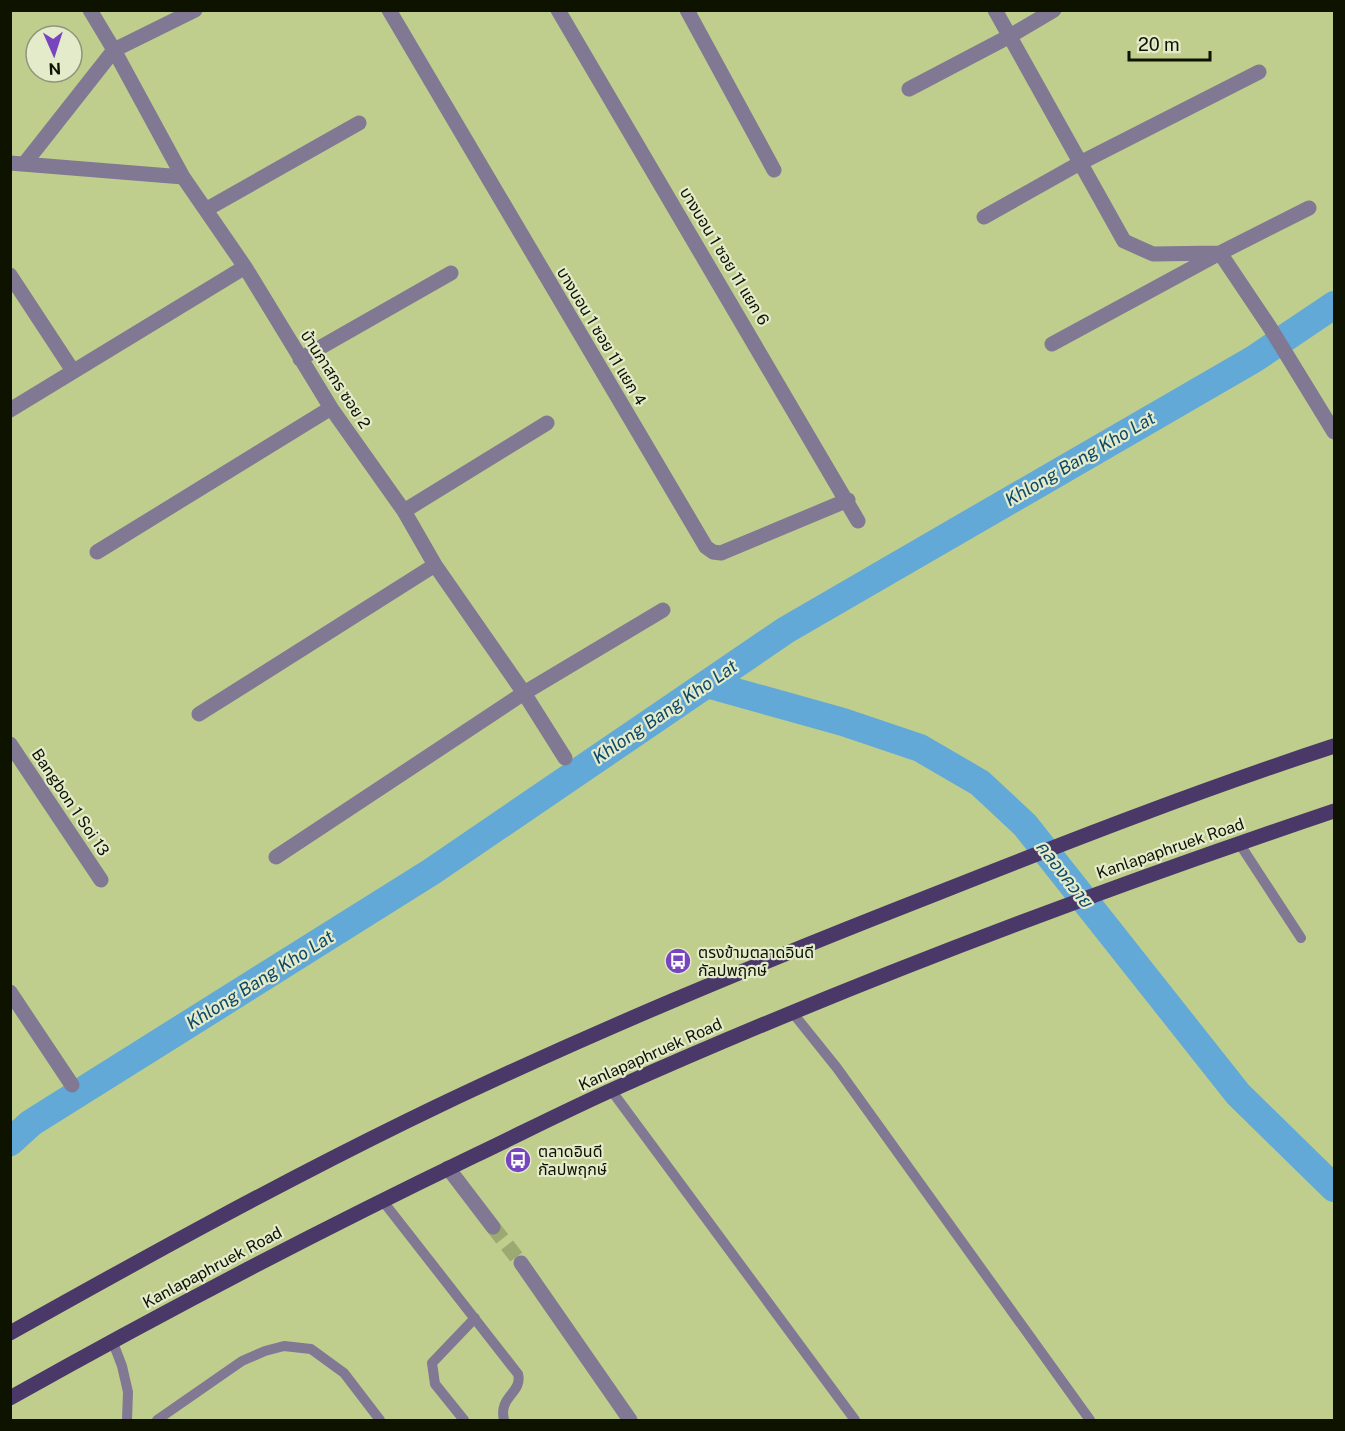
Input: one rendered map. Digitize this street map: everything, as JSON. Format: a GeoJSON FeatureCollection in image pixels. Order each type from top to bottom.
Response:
{"type":"FeatureCollection","features":[{"type":"Feature","properties":{"kind":"main road"},"geometry":{"type":"LineString","coordinates":[[10,1333],[266,1192],[410,1120],[580,1041],[741,971],[1062,843],[1335,746]]}},
{"type":"Feature","properties":{"kind":"main road","name":"Kanlapaphruek Road"},"geometry":{"type":"LineString","coordinates":[[10,1398],[112,1340],[250,1267],[382,1200],[611,1090],[792,1012],[1034,918],[1239,843],[1335,811]]}},
{"type":"Feature","properties":{"kind":"street","name":"บ้านภาสกร ซอย 2"},"geometry":{"type":"LineString","coordinates":[[90,10],[183,177],[245,267],[331,408],[404,511],[435,565],[524,693],[565,759]]}},
{"type":"Feature","properties":{"kind":"street"},"geometry":{"type":"LineString","coordinates":[[18,163],[114,50],[195,10]]}},
{"type":"Feature","properties":{"kind":"street","name":"บางบอน 1 ซอย 11 แยก 4"},"geometry":{"type":"LineString","coordinates":[[389,10],[706,547],[713,552],[721,553],[848,500]]}},
{"type":"Feature","properties":{"kind":"street","name":"บางบอน 1 ซอย 11 แยก 6"},"geometry":{"type":"LineString","coordinates":[[558,10],[848,500],[858,521]]}},
{"type":"Feature","properties":{"kind":"street"},"geometry":{"type":"LineString","coordinates":[[687,10],[774,170]]}},
{"type":"Feature","properties":{"kind":"street"},"geometry":{"type":"LineString","coordinates":[[996,10],[1124,241],[1153,254],[1220,253]]}},
{"type":"Feature","properties":{"kind":"street"},"geometry":{"type":"LineString","coordinates":[[909,89],[1054,10]]}},
{"type":"Feature","properties":{"kind":"street"},"geometry":{"type":"LineString","coordinates":[[984,217],[1080,163],[1259,72]]}},
{"type":"Feature","properties":{"kind":"street"},"geometry":{"type":"LineString","coordinates":[[207,209],[359,123]]}},
{"type":"Feature","properties":{"kind":"street"},"geometry":{"type":"LineString","coordinates":[[18,163],[183,177]]}},
{"type":"Feature","properties":{"kind":"street"},"geometry":{"type":"LineString","coordinates":[[1052,344],[1220,253],[1309,208]]}},
{"type":"Feature","properties":{"kind":"street"},"geometry":{"type":"LineString","coordinates":[[1220,253],[1335,432]]}},
{"type":"Feature","properties":{"kind":"street"},"geometry":{"type":"LineString","coordinates":[[10,410],[245,267]]}},
{"type":"Feature","properties":{"kind":"street"},"geometry":{"type":"LineString","coordinates":[[300,359],[452,273]]}},
{"type":"Feature","properties":{"kind":"street"},"geometry":{"type":"LineString","coordinates":[[10,275],[73,370]]}},
{"type":"Feature","properties":{"kind":"street"},"geometry":{"type":"LineString","coordinates":[[97,552],[331,408]]}},
{"type":"Feature","properties":{"kind":"street"},"geometry":{"type":"LineString","coordinates":[[404,511],[547,423]]}},
{"type":"Feature","properties":{"kind":"street"},"geometry":{"type":"LineString","coordinates":[[199,714],[435,565]]}},
{"type":"Feature","properties":{"kind":"street"},"geometry":{"type":"LineString","coordinates":[[276,857],[524,693],[663,610]]}},
{"type":"Feature","properties":{"kind":"street","name":"Bangbon 1 Soi 13"},"geometry":{"type":"LineString","coordinates":[[10,744],[101,880]]}},
{"type":"Feature","properties":{"kind":"street"},"geometry":{"type":"LineString","coordinates":[[10,992],[72,1085]]}},
{"type":"Feature","properties":{"kind":"street"},"geometry":{"type":"LineString","coordinates":[[448,1168],[493,1227]]}},
{"type":"Feature","properties":{"kind":"street"},"geometry":{"type":"LineString","coordinates":[[520,1263],[630,1420]]}},
{"type":"Feature","properties":{"kind":"lane"},"geometry":{"type":"LineString","coordinates":[[1239,843],[1301,938]]}},
{"type":"Feature","properties":{"kind":"lane"},"geometry":{"type":"LineString","coordinates":[[792,1012],[837,1068],[1090,1420]]}},
{"type":"Feature","properties":{"kind":"lane"},"geometry":{"type":"LineString","coordinates":[[611,1090],[855,1420]]}},
{"type":"Feature","properties":{"kind":"lane"},"geometry":{"type":"LineString","coordinates":[[382,1200],[518,1374],[520,1381],[517,1388],[508,1397],[502,1411],[504,1420]]}},
{"type":"Feature","properties":{"kind":"lane"},"geometry":{"type":"LineString","coordinates":[[464,1420],[435,1384],[432,1363],[475,1318]]}},
{"type":"Feature","properties":{"kind":"lane"},"geometry":{"type":"LineString","coordinates":[[112,1340],[122,1365],[128,1392],[128,1420]]}},
{"type":"Feature","properties":{"kind":"lane"},"geometry":{"type":"LineString","coordinates":[[157,1420],[242,1362],[265,1351],[284,1346],[312,1349],[344,1373],[380,1420]]}},
{"type":"Feature","properties":{"kind":"waterway","name":"Khlong Bang Kho Lat"},"geometry":{"type":"LineString","coordinates":[[10,1142],[31,1123],[431,872],[786,630],[1254,359],[1334,305]]}},
{"type":"Feature","properties":{"kind":"waterway","name":"คลองควาย"},"geometry":{"type":"LineString","coordinates":[[707,684],[843,722],[920,748],[980,783],[1025,825],[1238,1094],[1334,1188]]}},
{"type":"Feature","properties":{"kind":"tunnel"},"geometry":{"type":"LineString","coordinates":[[493,1227],[521,1263]]}},
{"type":"Feature","properties":{"kind":"place","name":"ตรงข้ามตลาดอินดี กัลปพฤกษ์"},"geometry":{"type":"Point","coordinates":[678,961]}},
{"type":"Feature","properties":{"kind":"place","name":"ตลาดอินดี กัลปพฤกษ์"},"geometry":{"type":"Point","coordinates":[518,1160]}}]}
